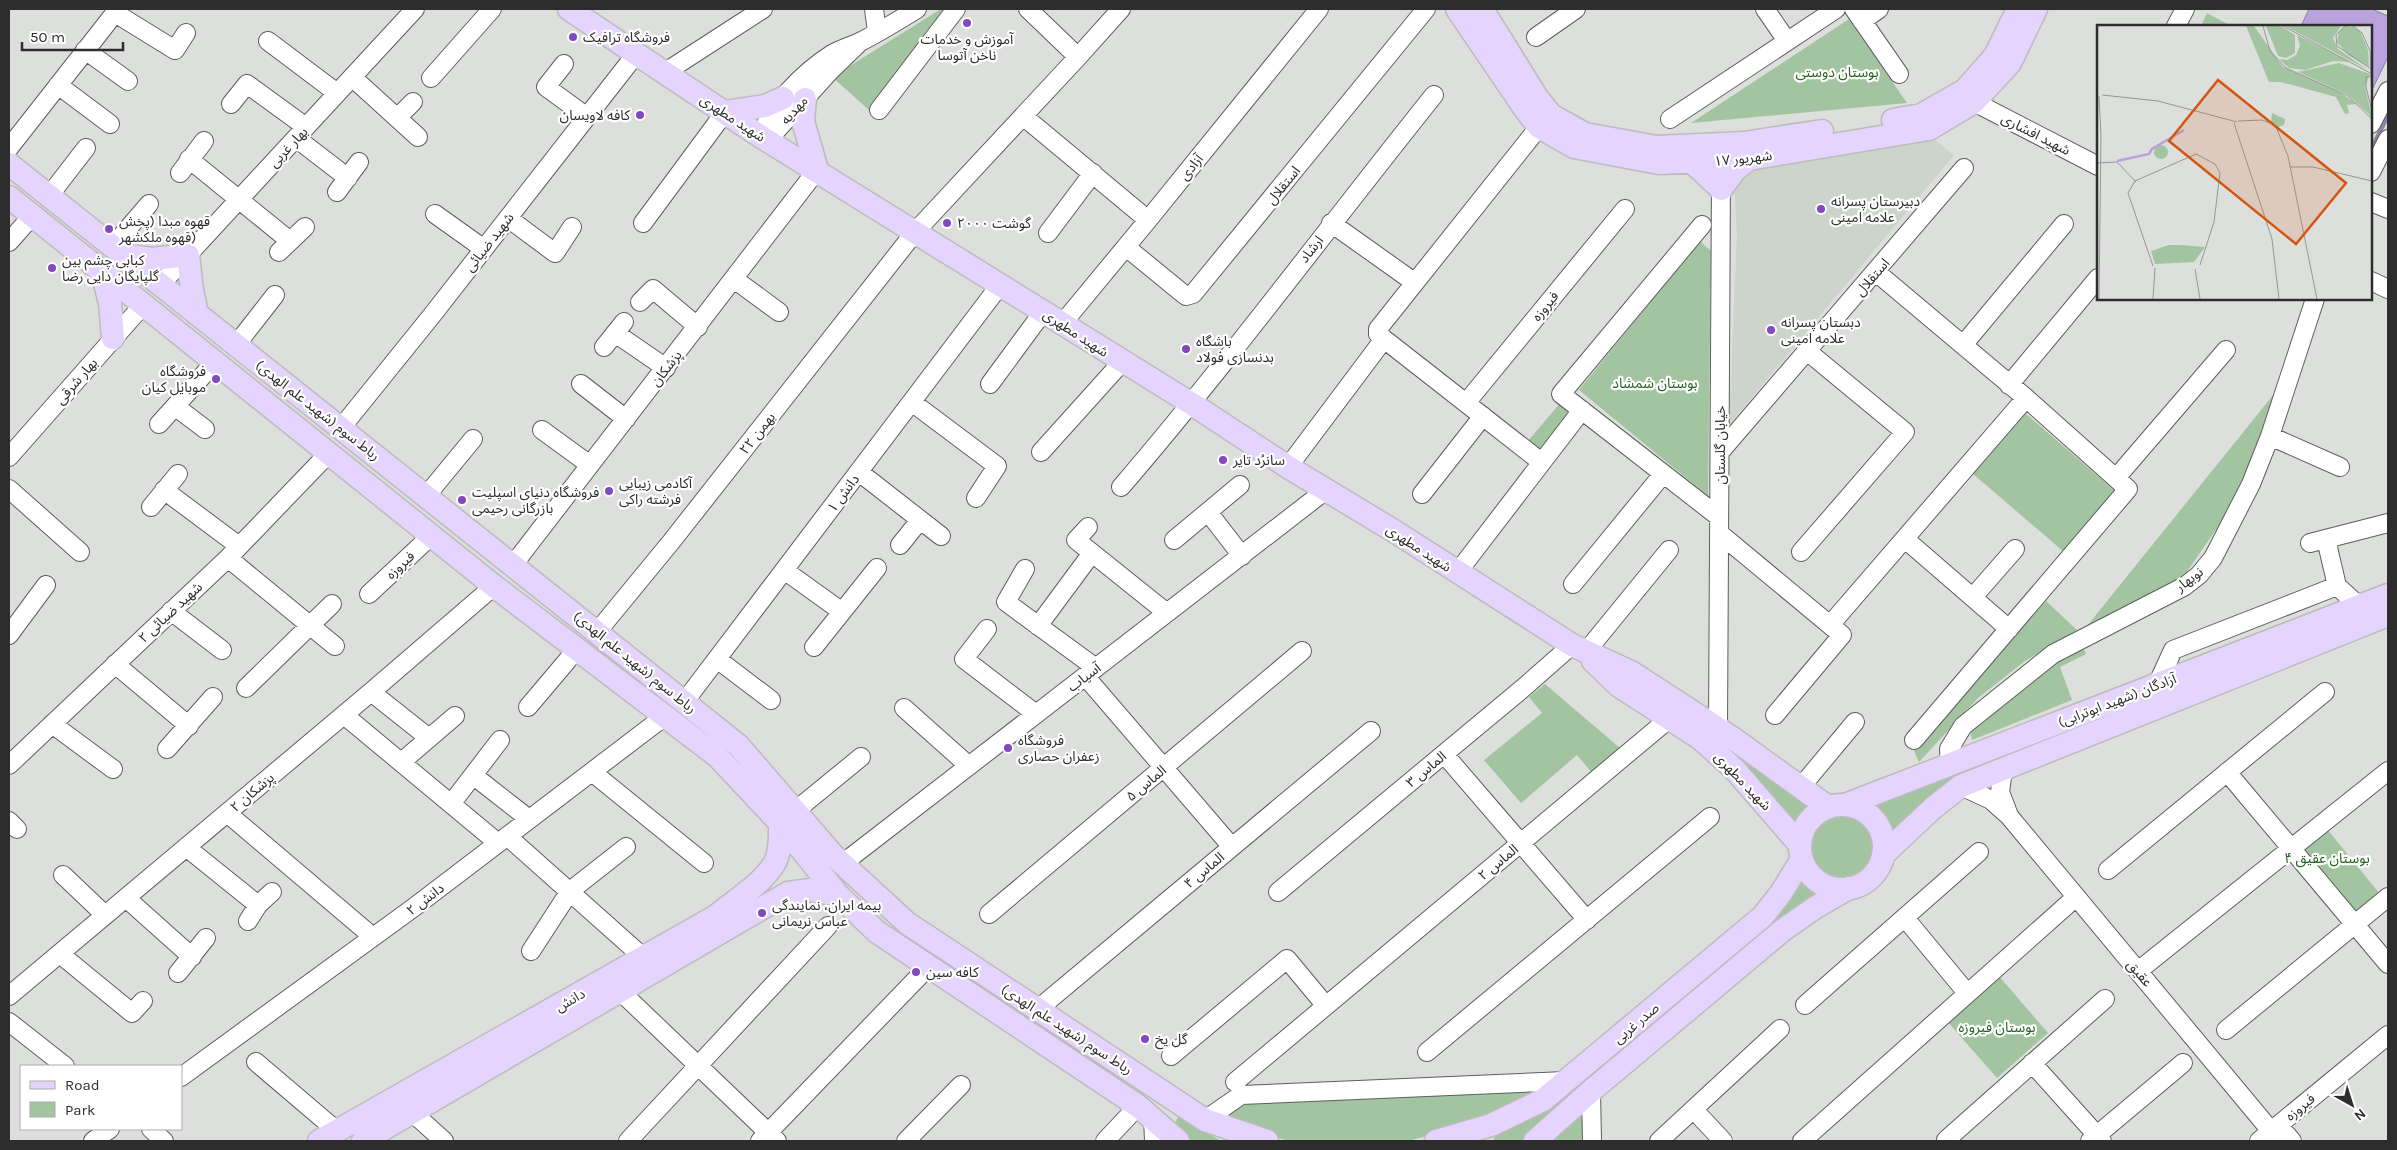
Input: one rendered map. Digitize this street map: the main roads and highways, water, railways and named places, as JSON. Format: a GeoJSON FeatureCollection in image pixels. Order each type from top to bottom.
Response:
{"type":"FeatureCollection","features":[{"type":"Feature","properties":{"kind":"main road","name":"شهید مطهری"},"geometry":{"type":"LineString","coordinates":[[569,9],[762,138],[817,170],[1192,404],[1288,467],[1394,531],[1578,649],[1619,686],[1701,739],[1735,770],[1801,852]]}},
{"type":"Feature","properties":{"kind":"main road","name":"۱۷ شهریور"},"geometry":{"type":"LineString","coordinates":[[1457,9],[1527,112],[1539,126],[1574,147],[1659,163],[1692,162],[1744,144],[1921,116],[1969,96],[1995,56],[2018,9]]}},
{"type":"Feature","properties":{"kind":"main road","name":"۱۷ شهریور"},"geometry":{"type":"LineString","coordinates":[[1482,9],[1538,99],[1551,115],[1585,134],[1657,147],[1721,153],[1749,159],[1929,130],[2010,63],[2036,9]]}},
{"type":"Feature","properties":{"kind":"main road"},"geometry":{"type":"LineString","coordinates":[[725,112],[765,106],[794,98],[803,121],[817,170]]}},
{"type":"Feature","properties":{"kind":"main road"},"geometry":{"type":"LineString","coordinates":[[1692,162],[1721,189],[1735,170],[1749,159]]}},
{"type":"Feature","properties":{"kind":"main road","name":"رباط سوم (شهید علم الهدی)"},"geometry":{"type":"LineString","coordinates":[[9,164],[738,745],[788,817],[838,895],[877,932],[1146,1112],[1178,1141]]}},
{"type":"Feature","properties":{"kind":"main road","name":"رباط سوم (شهید علم الهدی)"},"geometry":{"type":"LineString","coordinates":[[9,197],[494,586],[717,756],[842,864],[907,924],[1205,1120],[1267,1141]]}},
{"type":"Feature","properties":{"kind":"main road"},"geometry":{"type":"LineString","coordinates":[[117,251],[152,259],[188,255],[197,314]]}},
{"type":"Feature","properties":{"kind":"main road"},"geometry":{"type":"LineString","coordinates":[[102,272],[110,303],[113,338]]}},
{"type":"Feature","properties":{"kind":"main road"},"geometry":{"type":"LineString","coordinates":[[143,305],[160,285]]}},
{"type":"Feature","properties":{"kind":"main road"},"geometry":{"type":"LineString","coordinates":[[368,485],[396,497],[406,497],[420,491]]}},
{"type":"Feature","properties":{"kind":"main road"},"geometry":{"type":"LineString","coordinates":[[432,535],[430,524],[435,516],[482,551],[491,548]]}},
{"type":"Feature","properties":{"kind":"main road","name":"آزادگان (شهید ابوترابی)"},"geometry":{"type":"LineString","coordinates":[[1837,806],[2388,595]]}},
{"type":"Feature","properties":{"kind":"main road","name":"آزادگان (شهید ابوترابی)"},"geometry":{"type":"LineString","coordinates":[[1883,855],[1933,808],[1961,786],[2388,616]]}},
{"type":"Feature","properties":{"kind":"main road","name":"شهید مطهری"},"geometry":{"type":"LineString","coordinates":[[1578,649],[1631,672],[1718,729],[1800,788],[1837,806]]}},
{"type":"Feature","properties":{"kind":"main road"},"geometry":{"type":"LineString","coordinates":[[2062,721],[2068,744]]}},
{"type":"Feature","properties":{"kind":"main road"},"geometry":{"type":"LineString","coordinates":[[1837,806],[1865,812],[1879,827],[1884,841],[1883,855],[1872,877],[1861,884],[1849,888],[1825,885],[1815,879],[1807,870],[1801,852],[1808,822],[1837,806]]}},
{"type":"Feature","properties":{"kind":"main road","name":"دانش"},"geometry":{"type":"LineString","coordinates":[[328,1136],[716,916],[758,881],[775,864],[788,817]]}},
{"type":"Feature","properties":{"kind":"main road","name":"صدر غربی"},"geometry":{"type":"LineString","coordinates":[[1436,1141],[1482,1134],[1543,1100],[1763,916],[1781,893],[1801,852]]}},
{"type":"Feature","properties":{"kind":"main road"},"geometry":{"type":"LineString","coordinates":[[758,881],[768,887],[772,894],[771,903]]}},
{"type":"Feature","properties":{"kind":"main road","name":"صدر غربی"},"geometry":{"type":"LineString","coordinates":[[1535,1141],[1591,1091],[1783,930],[1816,907],[1849,888]]}},
{"type":"Feature","properties":{"kind":"main road","name":"دانش"},"geometry":{"type":"LineString","coordinates":[[363,1141],[788,893],[810,890],[838,895]]}},
{"type":"Feature","properties":{"kind":"main road"},"geometry":{"type":"LineString","coordinates":[[1205,1120],[1234,1141]]}},
{"type":"Feature","properties":{"kind":"waterway"},"geometry":{"type":"LineString","coordinates":[[2372,147],[2388,116]]}},
{"type":"Feature","properties":{"kind":"place","name":"آموزش و خدمات ناخن آتوسا"},"geometry":{"type":"Point","coordinates":[967,23]}},
{"type":"Feature","properties":{"kind":"place","name":"فروشگاه ترافیک"},"geometry":{"type":"Point","coordinates":[573,37]}},
{"type":"Feature","properties":{"kind":"place","name":"کافه لاویسان"},"geometry":{"type":"Point","coordinates":[640,115]}},
{"type":"Feature","properties":{"kind":"place","name":"دبیرستان پسرانه علامه امینی"},"geometry":{"type":"Point","coordinates":[1821,209]}},
{"type":"Feature","properties":{"kind":"place","name":"گوشت ۲۰۰۰"},"geometry":{"type":"Point","coordinates":[947,223]}},
{"type":"Feature","properties":{"kind":"place","name":"قهوه مبدا (پخش قهوه ملکشهر)"},"geometry":{"type":"Point","coordinates":[109,229]}},
{"type":"Feature","properties":{"kind":"place","name":"کبابی چشم بین گلپایگان دایی رضا"},"geometry":{"type":"Point","coordinates":[52,268]}},
{"type":"Feature","properties":{"kind":"place","name":"دبستان پسرانه علامه امینی"},"geometry":{"type":"Point","coordinates":[1771,330]}},
{"type":"Feature","properties":{"kind":"place","name":"باشگاه بدنسازی فولاد"},"geometry":{"type":"Point","coordinates":[1186,349]}},
{"type":"Feature","properties":{"kind":"place","name":"فروشگاه موبایل کیان"},"geometry":{"type":"Point","coordinates":[216,379]}},
{"type":"Feature","properties":{"kind":"place","name":"سانرُد تایر"},"geometry":{"type":"Point","coordinates":[1223,460]}},
{"type":"Feature","properties":{"kind":"place","name":"آکادمی زیبایی فرشته راکی"},"geometry":{"type":"Point","coordinates":[609,491]}},
{"type":"Feature","properties":{"kind":"place","name":"فروشگاه دنیای اسپلیت بازرگانی رحیمی"},"geometry":{"type":"Point","coordinates":[462,500]}},
{"type":"Feature","properties":{"kind":"place","name":"فروشگاه زعفران حصاری"},"geometry":{"type":"Point","coordinates":[1008,748]}},
{"type":"Feature","properties":{"kind":"place","name":"بیمه ایران، نمایندگی عباس نریمانی"},"geometry":{"type":"Point","coordinates":[762,913]}},
{"type":"Feature","properties":{"kind":"place","name":"کافه سین"},"geometry":{"type":"Point","coordinates":[916,972]}},
{"type":"Feature","properties":{"kind":"place","name":"گل یخ"},"geometry":{"type":"Point","coordinates":[1145,1039]}},
{"type":"Feature","properties":{"kind":"park label","name":"بوستان دوستی"},"geometry":{"type":"Point","coordinates":[1837,72]}},
{"type":"Feature","properties":{"kind":"park label","name":"بوستان شمشاد"},"geometry":{"type":"Point","coordinates":[1655,383]}},
{"type":"Feature","properties":{"kind":"park label","name":"بوستان عقیق ۴"},"geometry":{"type":"Point","coordinates":[2327,858]}},
{"type":"Feature","properties":{"kind":"park label","name":"بوستان فیروزه"},"geometry":{"type":"Point","coordinates":[1997,1027]}}]}
